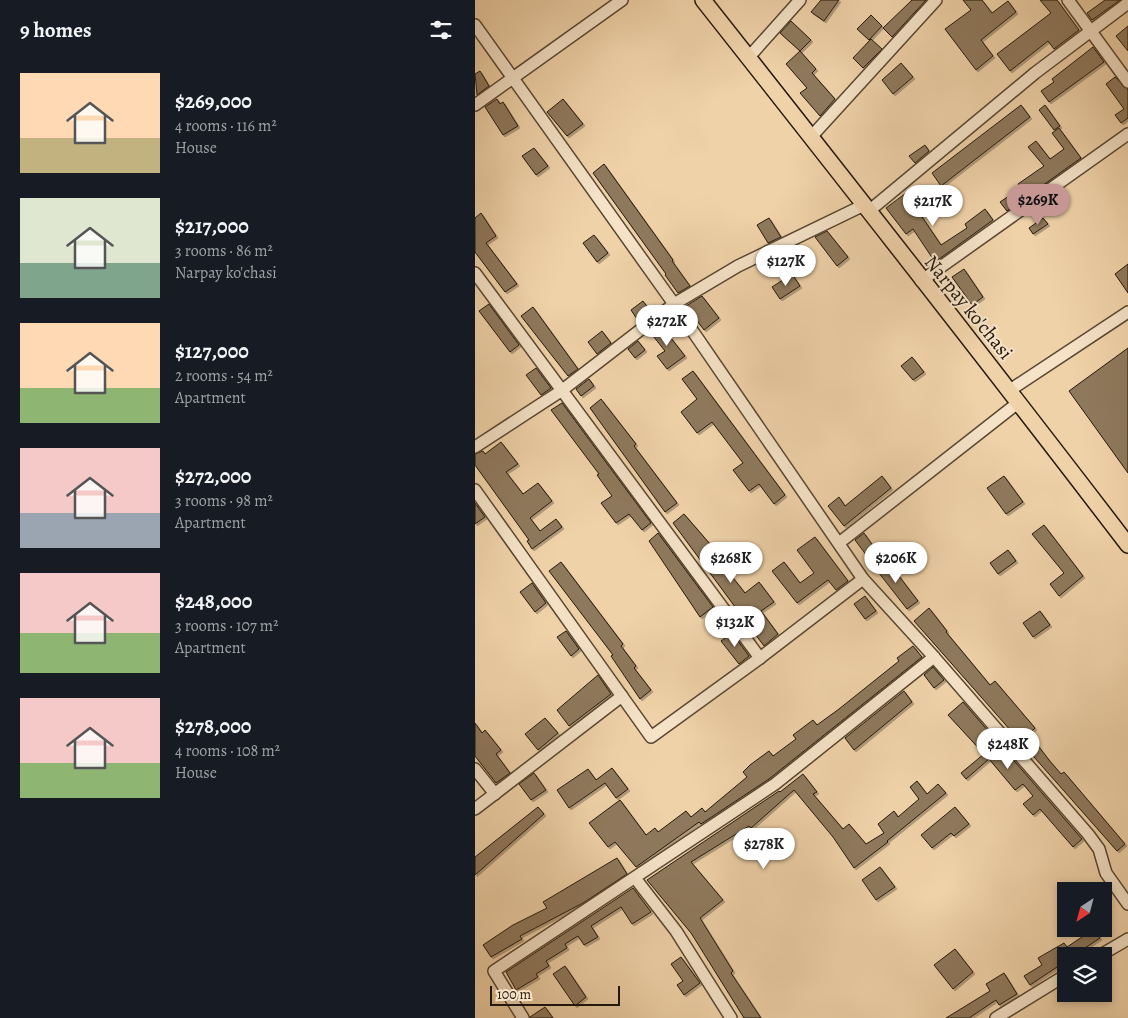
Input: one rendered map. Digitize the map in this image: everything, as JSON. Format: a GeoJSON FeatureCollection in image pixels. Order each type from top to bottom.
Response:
{"type":"FeatureCollection","features":[{"type":"Feature","properties":{"kind":"main road","name":"Narpay ko'chasi"},"geometry":{"type":"LineString","coordinates":[[703,0],[867,208],[921,281],[1010,390],[1128,545]]}},
{"type":"Feature","properties":{"kind":"street"},"geometry":{"type":"LineString","coordinates":[[475,104],[622,0]]}},
{"type":"Feature","properties":{"kind":"street"},"geometry":{"type":"LineString","coordinates":[[748,58],[800,0]]}},
{"type":"Feature","properties":{"kind":"street"},"geometry":{"type":"LineString","coordinates":[[811,137],[936,0]]}},
{"type":"Feature","properties":{"kind":"street"},"geometry":{"type":"LineString","coordinates":[[1068,0],[1128,82]]}},
{"type":"Feature","properties":{"kind":"street"},"geometry":{"type":"LineString","coordinates":[[475,447],[561,391],[674,304],[738,266],[867,208],[1035,73],[1128,3]]}},
{"type":"Feature","properties":{"kind":"street"},"geometry":{"type":"LineString","coordinates":[[475,25],[674,304],[863,580],[934,657],[1089,834],[1099,850],[1106,873],[1128,904]]}},
{"type":"Feature","properties":{"kind":"street"},"geometry":{"type":"LineString","coordinates":[[921,281],[1128,134]]}},
{"type":"Feature","properties":{"kind":"street"},"geometry":{"type":"LineString","coordinates":[[475,273],[760,658]]}},
{"type":"Feature","properties":{"kind":"street"},"geometry":{"type":"LineString","coordinates":[[1010,390],[1128,312]]}},
{"type":"Feature","properties":{"kind":"street"},"geometry":{"type":"LineString","coordinates":[[839,543],[1019,402]]}},
{"type":"Feature","properties":{"kind":"street"},"geometry":{"type":"LineString","coordinates":[[475,490],[651,738],[863,580]]}},
{"type":"Feature","properties":{"kind":"street"},"geometry":{"type":"LineString","coordinates":[[523,1018],[494,972],[775,784],[934,657]]}},
{"type":"Feature","properties":{"kind":"street"},"geometry":{"type":"LineString","coordinates":[[475,809],[622,696]]}},
{"type":"Feature","properties":{"kind":"street"},"geometry":{"type":"LineString","coordinates":[[475,768],[495,794]]}},
{"type":"Feature","properties":{"kind":"street"},"geometry":{"type":"LineString","coordinates":[[635,878],[676,931],[731,1018]]}},
{"type":"Feature","properties":{"kind":"street"},"geometry":{"type":"LineString","coordinates":[[1112,948],[1128,939]]}},
{"type":"Feature","properties":{"kind":"street"},"geometry":{"type":"LineString","coordinates":[[996,1018],[1057,981]]}},
{"type":"Feature","properties":{"kind":"building"},"geometry":{"type":"Polygon","coordinates":[[[821,0],[839,0],[824,21],[811,12],[821,0]]]}},
{"type":"Feature","properties":{"kind":"building"},"geometry":{"type":"Polygon","coordinates":[[[912,0],[926,0],[892,37],[883,28],[912,0]]]}},
{"type":"Feature","properties":{"kind":"building"},"geometry":{"type":"Polygon","coordinates":[[[963,0],[982,0],[992,13],[1008,1],[1016,12],[981,40],[993,56],[976,70],[945,29],[971,10],[963,0]]]}},
{"type":"Feature","properties":{"kind":"building"},"geometry":{"type":"Polygon","coordinates":[[[1040,0],[1057,0],[1079,30],[1054,49],[1048,41],[1010,71],[997,54],[1051,13],[1040,0]]]}},
{"type":"Feature","properties":{"kind":"building"},"geometry":{"type":"Polygon","coordinates":[[[1105,0],[1120,0],[1092,20],[1087,13],[1105,0]]]}},
{"type":"Feature","properties":{"kind":"building"},"geometry":{"type":"Polygon","coordinates":[[[871,15],[882,26],[869,40],[857,29],[871,15]]]}},
{"type":"Feature","properties":{"kind":"building"},"geometry":{"type":"Polygon","coordinates":[[[791,21],[811,40],[800,51],[780,33],[791,21]]]}},
{"type":"Feature","properties":{"kind":"building"},"geometry":{"type":"Polygon","coordinates":[[[1128,26],[1128,51],[1116,36],[1128,26]]]}},
{"type":"Feature","properties":{"kind":"building"},"geometry":{"type":"Polygon","coordinates":[[[871,39],[882,49],[863,68],[853,58],[871,39]]]}},
{"type":"Feature","properties":{"kind":"building"},"geometry":{"type":"Polygon","coordinates":[[[1093,47],[1104,62],[1049,102],[1041,91],[1054,82],[1052,79],[1093,47]]]}},
{"type":"Feature","properties":{"kind":"building"},"geometry":{"type":"Polygon","coordinates":[[[800,51],[816,69],[812,73],[835,99],[820,116],[800,93],[807,88],[786,64],[800,51]]]}},
{"type":"Feature","properties":{"kind":"building"},"geometry":{"type":"Polygon","coordinates":[[[901,63],[913,77],[893,94],[882,80],[901,63]]]}},
{"type":"Feature","properties":{"kind":"building"},"geometry":{"type":"Polygon","coordinates":[[[480,71],[489,86],[477,95],[475,74],[480,71]]]}},
{"type":"Feature","properties":{"kind":"building"},"geometry":{"type":"Polygon","coordinates":[[[1115,77],[1128,90],[1128,118],[1121,123],[1115,115],[1124,109],[1106,84],[1115,77]]]}},
{"type":"Feature","properties":{"kind":"building"},"geometry":{"type":"Polygon","coordinates":[[[497,99],[500,104],[503,102],[518,126],[503,135],[485,107],[497,99]]]}},
{"type":"Feature","properties":{"kind":"building"},"geometry":{"type":"Polygon","coordinates":[[[563,99],[583,124],[567,136],[547,112],[563,99]]]}},
{"type":"Feature","properties":{"kind":"building"},"geometry":{"type":"Polygon","coordinates":[[[1021,105],[1030,117],[941,186],[932,173],[1021,105]]]}},
{"type":"Feature","properties":{"kind":"building"},"geometry":{"type":"Polygon","coordinates":[[[1045,105],[1060,126],[1054,130],[1039,110],[1045,105]]]}},
{"type":"Feature","properties":{"kind":"building"},"geometry":{"type":"Polygon","coordinates":[[[1059,128],[1081,158],[1007,211],[1000,202],[1021,188],[1018,184],[1044,166],[1028,147],[1036,141],[1050,159],[1064,149],[1052,133],[1059,128]]]}},
{"type":"Feature","properties":{"kind":"building"},"geometry":{"type":"Polygon","coordinates":[[[925,145],[929,151],[915,163],[909,156],[925,145]]]}},
{"type":"Feature","properties":{"kind":"building"},"geometry":{"type":"Polygon","coordinates":[[[534,148],[548,166],[536,175],[522,156],[534,148]]]}},
{"type":"Feature","properties":{"kind":"building"},"geometry":{"type":"Polygon","coordinates":[[[604,164],[690,286],[678,293],[593,173],[604,164]]]}},
{"type":"Feature","properties":{"kind":"building"},"geometry":{"type":"Polygon","coordinates":[[[906,193],[941,245],[967,228],[965,224],[985,209],[993,220],[935,262],[913,229],[906,234],[886,208],[906,193]]]}},
{"type":"Feature","properties":{"kind":"building"},"geometry":{"type":"Polygon","coordinates":[[[481,213],[496,236],[486,243],[517,284],[505,292],[475,252],[475,218],[481,213]]]}},
{"type":"Feature","properties":{"kind":"building"},"geometry":{"type":"Polygon","coordinates":[[[769,218],[781,237],[768,243],[757,225],[769,218]]]}},
{"type":"Feature","properties":{"kind":"building"},"geometry":{"type":"Polygon","coordinates":[[[1043,218],[1048,224],[1033,234],[1029,228],[1043,218]]]}},
{"type":"Feature","properties":{"kind":"building"},"geometry":{"type":"Polygon","coordinates":[[[827,231],[848,257],[837,266],[815,237],[827,231]]]}},
{"type":"Feature","properties":{"kind":"building"},"geometry":{"type":"Polygon","coordinates":[[[594,235],[608,253],[597,262],[583,243],[594,235]]]}},
{"type":"Feature","properties":{"kind":"building"},"geometry":{"type":"Polygon","coordinates":[[[1128,264],[1128,293],[1115,274],[1128,264]]]}},
{"type":"Feature","properties":{"kind":"building"},"geometry":{"type":"Polygon","coordinates":[[[964,269],[983,297],[972,305],[952,277],[964,269]]]}},
{"type":"Feature","properties":{"kind":"building"},"geometry":{"type":"Polygon","coordinates":[[[792,274],[800,286],[780,299],[772,287],[792,274]]]}},
{"type":"Feature","properties":{"kind":"building"},"geometry":{"type":"Polygon","coordinates":[[[702,296],[719,318],[704,330],[686,306],[702,296]]]}},
{"type":"Feature","properties":{"kind":"building"},"geometry":{"type":"Polygon","coordinates":[[[643,301],[651,312],[639,322],[631,310],[643,301]]]}},
{"type":"Feature","properties":{"kind":"building"},"geometry":{"type":"Polygon","coordinates":[[[489,304],[519,345],[510,352],[479,311],[489,304]]]}},
{"type":"Feature","properties":{"kind":"building"},"geometry":{"type":"Polygon","coordinates":[[[533,307],[578,369],[568,376],[521,316],[533,307]]]}},
{"type":"Feature","properties":{"kind":"building"},"geometry":{"type":"Polygon","coordinates":[[[660,324],[685,356],[667,369],[657,356],[665,351],[650,332],[660,324]]]}},
{"type":"Feature","properties":{"kind":"building"},"geometry":{"type":"Polygon","coordinates":[[[602,331],[611,343],[597,354],[588,342],[602,331]]]}},
{"type":"Feature","properties":{"kind":"building"},"geometry":{"type":"Polygon","coordinates":[[[638,341],[645,350],[635,358],[628,349],[638,341]]]}},
{"type":"Feature","properties":{"kind":"building"},"geometry":{"type":"Polygon","coordinates":[[[1128,348],[1128,473],[1069,391],[1128,348]]]}},
{"type":"Feature","properties":{"kind":"building"},"geometry":{"type":"Polygon","coordinates":[[[912,357],[924,372],[913,380],[901,366],[912,357]]]}},
{"type":"Feature","properties":{"kind":"building"},"geometry":{"type":"Polygon","coordinates":[[[536,368],[551,388],[541,395],[526,375],[536,368]]]}},
{"type":"Feature","properties":{"kind":"building"},"geometry":{"type":"Polygon","coordinates":[[[693,371],[785,495],[774,504],[759,484],[749,491],[733,470],[743,463],[712,422],[697,433],[681,412],[697,399],[682,379],[693,371]]]}},
{"type":"Feature","properties":{"kind":"building"},"geometry":{"type":"Polygon","coordinates":[[[589,379],[594,386],[581,396],[576,389],[589,379]]]}},
{"type":"Feature","properties":{"kind":"building"},"geometry":{"type":"Polygon","coordinates":[[[601,399],[636,444],[634,446],[677,503],[665,512],[590,408],[601,399]]]}},
{"type":"Feature","properties":{"kind":"building"},"geometry":{"type":"Polygon","coordinates":[[[562,403],[651,523],[642,530],[629,514],[616,523],[601,503],[612,496],[597,475],[599,474],[551,410],[562,403]]]}},
{"type":"Feature","properties":{"kind":"building"},"geometry":{"type":"Polygon","coordinates":[[[501,442],[518,464],[506,472],[523,494],[538,483],[552,501],[530,518],[540,531],[556,519],[562,527],[532,549],[527,541],[529,540],[475,465],[475,454],[483,451],[485,454],[501,442]]]}},
{"type":"Feature","properties":{"kind":"building"},"geometry":{"type":"Polygon","coordinates":[[[882,476],[891,488],[844,526],[828,506],[839,497],[845,506],[882,476]]]}},
{"type":"Feature","properties":{"kind":"building"},"geometry":{"type":"Polygon","coordinates":[[[1004,476],[1023,502],[1006,514],[987,488],[1004,476]]]}},
{"type":"Feature","properties":{"kind":"building"},"geometry":{"type":"Polygon","coordinates":[[[475,503],[485,517],[475,524],[475,503]]]}},
{"type":"Feature","properties":{"kind":"building"},"geometry":{"type":"Polygon","coordinates":[[[684,514],[710,544],[708,546],[745,593],[759,582],[774,602],[761,611],[778,634],[764,646],[673,523],[684,514]]]}},
{"type":"Feature","properties":{"kind":"building"},"geometry":{"type":"Polygon","coordinates":[[[1044,525],[1083,576],[1059,596],[1050,584],[1064,573],[1032,534],[1044,525]]]}},
{"type":"Feature","properties":{"kind":"building"},"geometry":{"type":"Polygon","coordinates":[[[658,533],[713,607],[700,617],[649,541],[658,533]]]}},
{"type":"Feature","properties":{"kind":"building"},"geometry":{"type":"Polygon","coordinates":[[[864,533],[876,550],[867,556],[855,540],[864,533]]]}},
{"type":"Feature","properties":{"kind":"building"},"geometry":{"type":"Polygon","coordinates":[[[815,537],[848,581],[836,590],[828,580],[797,603],[772,571],[784,562],[800,583],[814,573],[797,550],[815,537]]]}},
{"type":"Feature","properties":{"kind":"building"},"geometry":{"type":"Polygon","coordinates":[[[1008,550],[1016,561],[998,574],[990,563],[1008,550]]]}},
{"type":"Feature","properties":{"kind":"building"},"geometry":{"type":"Polygon","coordinates":[[[886,559],[918,601],[907,609],[875,568],[886,559]]]}},
{"type":"Feature","properties":{"kind":"building"},"geometry":{"type":"Polygon","coordinates":[[[561,562],[623,644],[621,646],[636,666],[634,668],[651,690],[640,699],[611,656],[613,655],[549,571],[561,562]]]}},
{"type":"Feature","properties":{"kind":"building"},"geometry":{"type":"Polygon","coordinates":[[[532,583],[546,603],[535,612],[520,592],[532,583]]]}},
{"type":"Feature","properties":{"kind":"building"},"geometry":{"type":"Polygon","coordinates":[[[865,596],[876,611],[865,619],[854,604],[865,596]]]}},
{"type":"Feature","properties":{"kind":"building"},"geometry":{"type":"Polygon","coordinates":[[[929,608],[946,632],[990,685],[995,681],[1035,728],[1029,734],[1049,760],[1061,774],[1064,772],[1125,844],[1117,851],[914,621],[929,608]]]}},
{"type":"Feature","properties":{"kind":"building"},"geometry":{"type":"Polygon","coordinates":[[[1040,611],[1050,625],[1033,637],[1023,623],[1040,611]]]}},
{"type":"Feature","properties":{"kind":"building"},"geometry":{"type":"Polygon","coordinates":[[[566,631],[579,649],[571,656],[557,637],[566,631]]]}},
{"type":"Feature","properties":{"kind":"building"},"geometry":{"type":"Polygon","coordinates":[[[732,633],[749,656],[739,664],[721,641],[732,633]]]}},
{"type":"Feature","properties":{"kind":"building"},"geometry":{"type":"Polygon","coordinates":[[[913,646],[922,657],[769,779],[701,824],[699,822],[636,867],[615,842],[608,847],[589,823],[620,800],[646,835],[655,828],[658,832],[686,811],[691,817],[702,808],[705,812],[747,777],[743,772],[750,765],[769,751],[773,756],[796,739],[793,735],[813,720],[817,725],[839,709],[899,661],[897,658],[913,646]]]}},
{"type":"Feature","properties":{"kind":"building"},"geometry":{"type":"Polygon","coordinates":[[[933,667],[944,680],[934,688],[924,675],[933,667]]]}},
{"type":"Feature","properties":{"kind":"building"},"geometry":{"type":"Polygon","coordinates":[[[598,675],[611,694],[569,726],[557,710],[598,675]]]}},
{"type":"Feature","properties":{"kind":"building"},"geometry":{"type":"Polygon","coordinates":[[[904,691],[912,702],[854,750],[845,738],[904,691]]]}},
{"type":"Feature","properties":{"kind":"building"},"geometry":{"type":"Polygon","coordinates":[[[963,702],[1082,839],[1073,847],[1040,809],[1033,815],[1023,804],[1033,796],[1023,784],[1015,790],[989,759],[966,779],[961,773],[984,754],[948,715],[963,702]]]}},
{"type":"Feature","properties":{"kind":"building"},"geometry":{"type":"Polygon","coordinates":[[[545,718],[558,733],[538,750],[525,734],[545,718]]]}},
{"type":"Feature","properties":{"kind":"building"},"geometry":{"type":"Polygon","coordinates":[[[475,723],[482,733],[485,730],[501,750],[496,754],[510,773],[496,783],[475,756],[475,723]]]}},
{"type":"Feature","properties":{"kind":"building"},"geometry":{"type":"Polygon","coordinates":[[[612,768],[628,789],[616,798],[605,783],[569,808],[557,790],[588,769],[596,780],[612,768]]]}},
{"type":"Feature","properties":{"kind":"building"},"geometry":{"type":"Polygon","coordinates":[[[534,773],[546,790],[531,800],[519,784],[534,773]]]}},
{"type":"Feature","properties":{"kind":"building"},"geometry":{"type":"Polygon","coordinates":[[[803,774],[817,792],[813,794],[843,829],[849,824],[866,844],[884,833],[878,824],[894,811],[898,817],[919,799],[910,787],[917,781],[927,794],[938,784],[946,793],[854,868],[833,837],[794,790],[751,828],[749,826],[691,862],[723,900],[700,918],[733,971],[731,973],[761,1018],[744,1018],[691,933],[647,880],[780,792],[803,774]]]}},
{"type":"Feature","properties":{"kind":"building"},"geometry":{"type":"Polygon","coordinates":[[[538,807],[544,814],[475,875],[475,857],[538,807]]]}},
{"type":"Feature","properties":{"kind":"building"},"geometry":{"type":"Polygon","coordinates":[[[955,807],[969,824],[954,836],[951,833],[932,848],[921,835],[955,807]]]}},
{"type":"Feature","properties":{"kind":"building"},"geometry":{"type":"Polygon","coordinates":[[[617,858],[627,874],[583,903],[520,936],[522,939],[491,957],[483,945],[513,925],[547,908],[543,902],[617,858]]]}},
{"type":"Feature","properties":{"kind":"building"},"geometry":{"type":"Polygon","coordinates":[[[880,867],[895,887],[876,900],[862,880],[880,867]]]}},
{"type":"Feature","properties":{"kind":"building"},"geometry":{"type":"Polygon","coordinates":[[[633,888],[651,912],[632,924],[621,907],[591,926],[598,937],[584,945],[578,936],[565,944],[567,948],[546,961],[549,966],[536,974],[538,977],[516,990],[506,972],[633,888]]]}},
{"type":"Feature","properties":{"kind":"building"},"geometry":{"type":"Polygon","coordinates":[[[1080,938],[1100,938],[1086,947],[1067,947],[1080,938]]]}},
{"type":"Feature","properties":{"kind":"building"},"geometry":{"type":"Polygon","coordinates":[[[1064,943],[1067,947],[1057,947],[1064,943]]]}},
{"type":"Feature","properties":{"kind":"building"},"geometry":{"type":"Polygon","coordinates":[[[1057,947],[1057,967],[1030,985],[1024,976],[1042,965],[1038,958],[1057,947]]]}},
{"type":"Feature","properties":{"kind":"building"},"geometry":{"type":"Polygon","coordinates":[[[955,949],[973,972],[953,989],[934,965],[955,949]]]}},
{"type":"Feature","properties":{"kind":"building"},"geometry":{"type":"Polygon","coordinates":[[[681,957],[700,983],[684,995],[677,985],[683,981],[671,964],[681,957]]]}},
{"type":"Feature","properties":{"kind":"building"},"geometry":{"type":"Polygon","coordinates":[[[565,966],[586,997],[575,1006],[553,974],[565,966]]]}},
{"type":"Feature","properties":{"kind":"building"},"geometry":{"type":"Polygon","coordinates":[[[1004,973],[1017,994],[999,1005],[996,1000],[969,1018],[946,1018],[990,991],[986,984],[1004,973]]]}},
{"type":"Feature","properties":{"kind":"building"},"geometry":{"type":"Polygon","coordinates":[[[545,1007],[553,1018],[530,1018],[530,1017],[545,1007]]]}}]}
